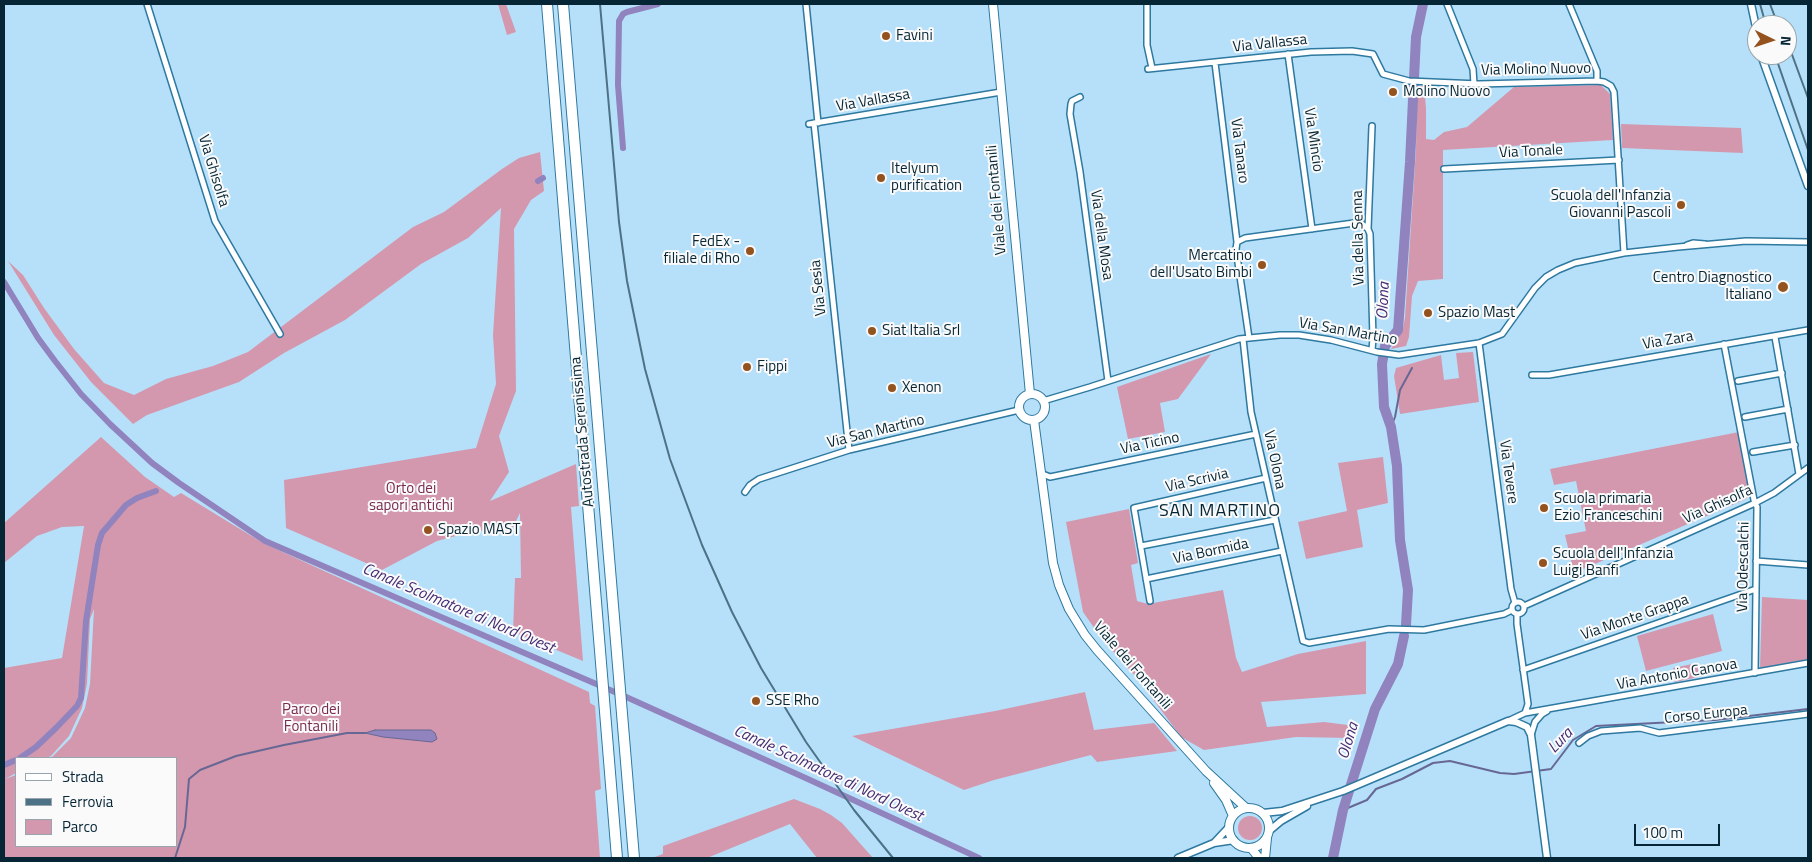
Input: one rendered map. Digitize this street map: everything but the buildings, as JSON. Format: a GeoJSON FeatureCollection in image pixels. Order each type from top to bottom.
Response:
{"type":"FeatureCollection","features":[{"type":"Feature","properties":{"kind":"highway","name":"Autostrada Serenissima"},"geometry":{"type":"LineString","coordinates":[[547,4],[617,858]]}},
{"type":"Feature","properties":{"kind":"highway","name":"Autostrada Serenissima"},"geometry":{"type":"LineString","coordinates":[[563,4],[619,678],[636,858]]}},
{"type":"Feature","properties":{"kind":"main road","name":"Viale dei Fontanili"},"geometry":{"type":"LineString","coordinates":[[992,4],[1030,394]]}},
{"type":"Feature","properties":{"kind":"main road"},"geometry":{"type":"LineString","coordinates":[[1030,394],[1036,395],[1043,401],[1044,411],[1040,417],[1034,420],[1025,418],[1019,410],[1021,399],[1030,394]]}},
{"type":"Feature","properties":{"kind":"main road","name":"Viale dei Fontanili"},"geometry":{"type":"LineString","coordinates":[[1034,420],[1055,569],[1064,597],[1084,635],[1206,771],[1246,808]]}},
{"type":"Feature","properties":{"kind":"main road","name":"Viale dei Fontanili"},"geometry":{"type":"LineString","coordinates":[[1206,771],[1226,800],[1233,816]]}},
{"type":"Feature","properties":{"kind":"main road"},"geometry":{"type":"LineString","coordinates":[[1259,858],[1251,848],[1234,840],[1230,827],[1233,816],[1246,808],[1263,813],[1267,819],[1268,834],[1265,858]]}},
{"type":"Feature","properties":{"kind":"main road"},"geometry":{"type":"LineString","coordinates":[[1251,848],[1262,843],[1268,834]]}},
{"type":"Feature","properties":{"kind":"street","name":"Via Ghisolfa"},"geometry":{"type":"LineString","coordinates":[[147,4],[215,221],[280,334]]}},
{"type":"Feature","properties":{"kind":"street","name":"Via Sesia"},"geometry":{"type":"LineString","coordinates":[[806,4],[814,123],[849,450]]}},
{"type":"Feature","properties":{"kind":"street","name":"Via Vallassa"},"geometry":{"type":"LineString","coordinates":[[1147,4],[1150,69],[1333,50],[1371,53],[1375,55],[1383,74]]}},
{"type":"Feature","properties":{"kind":"street"},"geometry":{"type":"LineString","coordinates":[[1447,4],[1473,70],[1474,84]]}},
{"type":"Feature","properties":{"kind":"street"},"geometry":{"type":"LineString","coordinates":[[1569,4],[1596,71],[1597,81]]}},
{"type":"Feature","properties":{"kind":"street","name":"Via Mincio"},"geometry":{"type":"LineString","coordinates":[[1288,54],[1312,229]]}},
{"type":"Feature","properties":{"kind":"street","name":"Via Tanaro"},"geometry":{"type":"LineString","coordinates":[[1216,62],[1238,242],[1236,249],[1249,338]]}},
{"type":"Feature","properties":{"kind":"street"},"geometry":{"type":"LineString","coordinates":[[1765,65],[1808,186]]}},
{"type":"Feature","properties":{"kind":"street","name":"Via Molino Nuovo"},"geometry":{"type":"LineString","coordinates":[[1383,74],[1419,82],[1474,84],[1597,81],[1608,84],[1614,92],[1624,253]]}},
{"type":"Feature","properties":{"kind":"street","name":"Via Vallassa"},"geometry":{"type":"LineString","coordinates":[[814,123],[1001,92]]}},
{"type":"Feature","properties":{"kind":"street","name":"Via della Mosa"},"geometry":{"type":"LineString","coordinates":[[1080,97],[1070,104],[1070,114],[1081,178],[1108,382]]}},
{"type":"Feature","properties":{"kind":"street","name":"Via della Senna"},"geometry":{"type":"LineString","coordinates":[[1372,126],[1368,229],[1370,234],[1374,351]]}},
{"type":"Feature","properties":{"kind":"street","name":"Via Tonale"},"geometry":{"type":"LineString","coordinates":[[1444,169],[1618,160]]}},
{"type":"Feature","properties":{"kind":"street"},"geometry":{"type":"LineString","coordinates":[[1238,242],[1245,238],[1358,223],[1368,229]]}},
{"type":"Feature","properties":{"kind":"street","name":"Via San Martino"},"geometry":{"type":"LineString","coordinates":[[1043,401],[1243,338],[1298,335],[1331,340],[1390,354],[1408,354],[1479,344],[1502,334],[1535,288],[1546,278],[1558,270],[1575,263],[1624,253],[1682,247],[1693,243],[1808,242]]}},
{"type":"Feature","properties":{"kind":"street","name":"Via Zara"},"geometry":{"type":"LineString","coordinates":[[1532,375],[1549,375],[1808,330]]}},
{"type":"Feature","properties":{"kind":"street"},"geometry":{"type":"LineString","coordinates":[[1775,337],[1799,474]]}},
{"type":"Feature","properties":{"kind":"street","name":"Via Olona"},"geometry":{"type":"LineString","coordinates":[[1243,338],[1251,412],[1302,640],[1305,642],[1394,629],[1424,630],[1504,614],[1511,616],[1515,613]]}},
{"type":"Feature","properties":{"kind":"street","name":"Via Tevere"},"geometry":{"type":"LineString","coordinates":[[1479,344],[1511,589],[1515,603]]}},
{"type":"Feature","properties":{"kind":"street","name":"Via Odescalchi"},"geometry":{"type":"LineString","coordinates":[[1724,344],[1757,507],[1755,673]]}},
{"type":"Feature","properties":{"kind":"street"},"geometry":{"type":"LineString","coordinates":[[1738,380],[1782,372]]}},
{"type":"Feature","properties":{"kind":"street"},"geometry":{"type":"LineString","coordinates":[[1745,417],[1788,409]]}},
{"type":"Feature","properties":{"kind":"street","name":"Via San Martino"},"geometry":{"type":"LineString","coordinates":[[745,492],[750,485],[759,479],[849,450],[1019,410]]}},
{"type":"Feature","properties":{"kind":"street","name":"Via Ticino"},"geometry":{"type":"LineString","coordinates":[[1050,477],[1256,434]]}},
{"type":"Feature","properties":{"kind":"street"},"geometry":{"type":"LineString","coordinates":[[1753,452],[1794,445]]}},
{"type":"Feature","properties":{"kind":"street","name":"Via Ghisolfa"},"geometry":{"type":"LineString","coordinates":[[1524,606],[1756,503],[1774,493],[1808,468]]}},
{"type":"Feature","properties":{"kind":"street"},"geometry":{"type":"LineString","coordinates":[[1040,473],[1050,477],[1042,486]]}},
{"type":"Feature","properties":{"kind":"street","name":"Via Scrivia"},"geometry":{"type":"LineString","coordinates":[[1141,546],[1134,508],[1266,478]]}},
{"type":"Feature","properties":{"kind":"street"},"geometry":{"type":"LineString","coordinates":[[1150,601],[1141,546],[1275,520]]}},
{"type":"Feature","properties":{"kind":"street","name":"Via Bormida"},"geometry":{"type":"LineString","coordinates":[[1146,579],[1282,551]]}},
{"type":"Feature","properties":{"kind":"street"},"geometry":{"type":"LineString","coordinates":[[1756,561],[1808,565]]}},
{"type":"Feature","properties":{"kind":"street","name":"Via Monte Grappa"},"geometry":{"type":"LineString","coordinates":[[1523,670],[1756,589]]}},
{"type":"Feature","properties":{"kind":"street"},"geometry":{"type":"LineString","coordinates":[[1263,813],[1282,811],[1361,785],[1525,714],[1528,704],[1515,613],[1512,607],[1515,603],[1519,602],[1524,606],[1522,612],[1515,613]]}},
{"type":"Feature","properties":{"kind":"street","name":"Via Antonio Canova"},"geometry":{"type":"LineString","coordinates":[[1525,714],[1808,663]]}},
{"type":"Feature","properties":{"kind":"street"},"geometry":{"type":"LineString","coordinates":[[1531,735],[1538,718],[1550,710]]}},
{"type":"Feature","properties":{"kind":"street","name":"Corso Europa"},"geometry":{"type":"LineString","coordinates":[[1579,743],[1588,736],[1601,731],[1640,728],[1659,733],[1808,714]]}},
{"type":"Feature","properties":{"kind":"street"},"geometry":{"type":"LineString","coordinates":[[1508,722],[1522,724],[1527,727],[1531,735],[1547,858]]}},
{"type":"Feature","properties":{"kind":"street"},"geometry":{"type":"LineString","coordinates":[[1268,834],[1281,821],[1319,800]]}},
{"type":"Feature","properties":{"kind":"street"},"geometry":{"type":"LineString","coordinates":[[1214,843],[1230,827]]}},
{"type":"Feature","properties":{"kind":"street"},"geometry":{"type":"LineString","coordinates":[[1178,858],[1214,843],[1234,840]]}},
{"type":"Feature","properties":{"kind":"green space"},"geometry":{"type":"Polygon","coordinates":[[[498,4],[506,4],[516,32],[507,35],[498,4]]]}},
{"type":"Feature","properties":{"kind":"green space"},"geometry":{"type":"Polygon","coordinates":[[[1601,85],[1610,94],[1613,140],[1443,150],[1443,279],[1418,281],[1412,296],[1409,337],[1406,346],[1391,349],[1403,329],[1405,317],[1416,150],[1417,86],[1424,86],[1426,139],[1434,140],[1444,132],[1467,127],[1514,87],[1601,85]]]}},
{"type":"Feature","properties":{"kind":"green space"},"geometry":{"type":"Polygon","coordinates":[[[1621,124],[1741,128],[1743,153],[1622,148],[1621,124]]]}},
{"type":"Feature","properties":{"kind":"green space","name":"Orto dei sapori antichi"},"geometry":{"type":"Polygon","coordinates":[[[540,152],[544,191],[531,200],[514,229],[516,391],[499,436],[509,472],[490,501],[576,464],[579,506],[571,507],[583,661],[513,632],[515,578],[521,578],[520,513],[513,527],[467,533],[437,541],[382,570],[286,528],[284,480],[476,448],[496,384],[493,335],[501,208],[468,238],[421,264],[345,320],[284,353],[239,382],[147,415],[133,424],[91,382],[54,335],[8,261],[23,275],[74,349],[104,383],[134,395],[166,379],[213,366],[248,352],[413,227],[444,212],[519,158],[540,152]]]}},
{"type":"Feature","properties":{"kind":"green space"},"geometry":{"type":"Polygon","coordinates":[[[1473,352],[1479,402],[1400,414],[1394,376],[1396,368],[1441,355],[1444,380],[1459,378],[1456,353],[1473,352]]]}},
{"type":"Feature","properties":{"kind":"green space"},"geometry":{"type":"Polygon","coordinates":[[[1211,354],[1178,399],[1160,403],[1165,432],[1128,439],[1117,387],[1211,354]]]}},
{"type":"Feature","properties":{"kind":"green space"},"geometry":{"type":"Polygon","coordinates":[[[1739,432],[1749,493],[1746,499],[1574,573],[1565,535],[1586,531],[1576,481],[1554,485],[1550,469],[1739,432]]]}},
{"type":"Feature","properties":{"kind":"green space","name":"Parco dei Fontanili"},"geometry":{"type":"Polygon","coordinates":[[[101,437],[145,477],[174,497],[181,493],[263,543],[589,692],[590,703],[595,706],[601,789],[595,791],[600,858],[4,858],[4,668],[62,658],[84,526],[62,527],[37,536],[4,563],[4,523],[101,437]],[[94,609],[90,619],[87,684],[82,708],[69,736],[48,757],[15,757],[15,774],[5,779],[15,775],[15,847],[178,847],[178,757],[52,757],[71,738],[85,708],[90,684],[94,609]]]}},
{"type":"Feature","properties":{"kind":"green space"},"geometry":{"type":"Polygon","coordinates":[[[1383,457],[1388,503],[1357,510],[1363,547],[1306,559],[1298,522],[1347,511],[1338,463],[1383,457]]]}},
{"type":"Feature","properties":{"kind":"green space"},"geometry":{"type":"Polygon","coordinates":[[[1129,509],[1138,563],[1131,565],[1137,601],[1148,604],[1223,590],[1236,658],[1242,672],[1298,654],[1366,641],[1366,694],[1261,702],[1267,727],[1324,722],[1356,726],[1350,738],[1296,737],[1204,750],[1181,737],[1138,679],[1102,639],[1083,612],[1066,522],[1129,509]]]}},
{"type":"Feature","properties":{"kind":"green space"},"geometry":{"type":"Polygon","coordinates":[[[1762,597],[1808,600],[1808,659],[1760,668],[1762,597]]]}},
{"type":"Feature","properties":{"kind":"green space"},"geometry":{"type":"Polygon","coordinates":[[[1713,614],[1722,651],[1646,671],[1637,636],[1713,614]]]}},
{"type":"Feature","properties":{"kind":"green space"},"geometry":{"type":"Polygon","coordinates":[[[1697,663],[1699,677],[1675,682],[1673,668],[1697,663]]]}},
{"type":"Feature","properties":{"kind":"green space"},"geometry":{"type":"Polygon","coordinates":[[[1085,692],[1094,730],[1154,723],[1177,751],[1097,762],[1091,755],[994,780],[964,790],[852,736],[995,711],[1085,692]]]}},
{"type":"Feature","properties":{"kind":"green space"},"geometry":{"type":"Polygon","coordinates":[[[794,799],[820,809],[842,823],[873,858],[817,858],[790,824],[707,858],[652,858],[663,854],[663,846],[794,799]]]}},
{"type":"Feature","properties":{"kind":"green space"},"geometry":{"type":"Polygon","coordinates":[[[1250,816],[1255,817],[1261,823],[1261,833],[1255,839],[1250,840],[1245,839],[1239,833],[1238,828],[1239,823],[1245,817],[1250,816]]]}},
{"type":"Feature","properties":{"kind":"shaded area"},"geometry":{"type":"Polygon","coordinates":[[[375,730],[431,730],[435,733],[437,739],[432,742],[383,737],[365,733],[375,730]]]}},
{"type":"Feature","properties":{"kind":"waterway"},"geometry":{"type":"LineString","coordinates":[[623,148],[618,85],[619,21],[623,14],[627,12],[658,4]]}},
{"type":"Feature","properties":{"kind":"waterway","name":"Olona"},"geometry":{"type":"LineString","coordinates":[[1406,625],[1408,590],[1400,540],[1397,466],[1391,427],[1384,407],[1382,364],[1385,346],[1398,330],[1410,162],[1416,37],[1423,4]]}},
{"type":"Feature","properties":{"kind":"waterway"},"geometry":{"type":"LineString","coordinates":[[538,181],[543,178]]}},
{"type":"Feature","properties":{"kind":"waterway","name":"Canale Scolmatore di Nord Ovest"},"geometry":{"type":"LineString","coordinates":[[4,282],[38,338],[55,361],[81,394],[110,424],[152,463],[265,541],[624,696],[979,858]]}},
{"type":"Feature","properties":{"kind":"waterway"},"geometry":{"type":"LineString","coordinates":[[1391,427],[1395,417],[1400,390],[1412,368]]}},
{"type":"Feature","properties":{"kind":"waterway"},"geometry":{"type":"LineString","coordinates":[[21,757],[36,747],[56,728],[77,706],[81,698],[86,621],[98,545],[102,533],[126,505],[137,498],[156,491]]}},
{"type":"Feature","properties":{"kind":"waterway","name":"Olona"},"geometry":{"type":"LineString","coordinates":[[1333,858],[1343,810],[1375,709],[1398,664],[1404,636]]}},
{"type":"Feature","properties":{"kind":"waterway","name":"Lura"},"geometry":{"type":"LineString","coordinates":[[1343,810],[1367,800],[1376,789],[1402,779],[1433,763],[1450,761],[1500,773],[1514,774],[1551,769],[1573,740],[1596,726],[1715,720],[1808,709]]}},
{"type":"Feature","properties":{"kind":"waterway"},"geometry":{"type":"LineString","coordinates":[[175,858],[185,827],[189,779],[200,770],[236,756],[284,745],[347,733],[365,733]]}},
{"type":"Feature","properties":{"kind":"waterway"},"geometry":{"type":"LineString","coordinates":[[4,765],[15,760]]}},
{"type":"Feature","properties":{"kind":"railway"},"geometry":{"type":"LineString","coordinates":[[600,4],[619,222],[627,281],[645,369],[670,459],[702,545],[732,612],[761,668],[806,742],[854,810],[893,858]]}},
{"type":"Feature","properties":{"kind":"railway"},"geometry":{"type":"LineString","coordinates":[[1760,4],[1763,15]]}},
{"type":"Feature","properties":{"kind":"railway"},"geometry":{"type":"LineString","coordinates":[[1770,4],[1774,15]]}},
{"type":"Feature","properties":{"kind":"railway"},"geometry":{"type":"LineString","coordinates":[[1778,65],[1808,150]]}},
{"type":"Feature","properties":{"kind":"railway"},"geometry":{"type":"LineString","coordinates":[[1796,65],[1808,98]]}},
{"type":"Feature","properties":{"kind":"place","name":"Favini"},"geometry":{"type":"Point","coordinates":[886,36]}},
{"type":"Feature","properties":{"kind":"place","name":"Molino Nuovo"},"geometry":{"type":"Point","coordinates":[1393,92]}},
{"type":"Feature","properties":{"kind":"place","name":"Itelyum purification"},"geometry":{"type":"Point","coordinates":[881,178]}},
{"type":"Feature","properties":{"kind":"place","name":"Scuola dell'Infanzia Giovanni Pascoli"},"geometry":{"type":"Point","coordinates":[1681,205]}},
{"type":"Feature","properties":{"kind":"place","name":"FedEx - filiale di Rho"},"geometry":{"type":"Point","coordinates":[750,251]}},
{"type":"Feature","properties":{"kind":"place","name":"Mercatino dell'Usato Bimbi"},"geometry":{"type":"Point","coordinates":[1262,265]}},
{"type":"Feature","properties":{"kind":"place","name":"Centro Diagnostico Italiano"},"geometry":{"type":"Point","coordinates":[1783,287]}},
{"type":"Feature","properties":{"kind":"place","name":"Spazio Mast"},"geometry":{"type":"Point","coordinates":[1428,313]}},
{"type":"Feature","properties":{"kind":"place","name":"Siat Italia Srl"},"geometry":{"type":"Point","coordinates":[872,331]}},
{"type":"Feature","properties":{"kind":"place","name":"Fippi"},"geometry":{"type":"Point","coordinates":[747,367]}},
{"type":"Feature","properties":{"kind":"place","name":"Xenon"},"geometry":{"type":"Point","coordinates":[892,388]}},
{"type":"Feature","properties":{"kind":"place","name":"Scuola primaria Ezio Franceschini"},"geometry":{"type":"Point","coordinates":[1544,508]}},
{"type":"Feature","properties":{"kind":"place","name":"Spazio MAST"},"geometry":{"type":"Point","coordinates":[428,530]}},
{"type":"Feature","properties":{"kind":"place","name":"Scuola dell'Infanzia Luigi Banfi"},"geometry":{"type":"Point","coordinates":[1543,563]}},
{"type":"Feature","properties":{"kind":"place","name":"SSE Rho"},"geometry":{"type":"Point","coordinates":[756,701]}},
{"type":"Feature","properties":{"kind":"district","name":"SAN MARTINO"},"geometry":{"type":"Point","coordinates":[1220,512]}}]}
